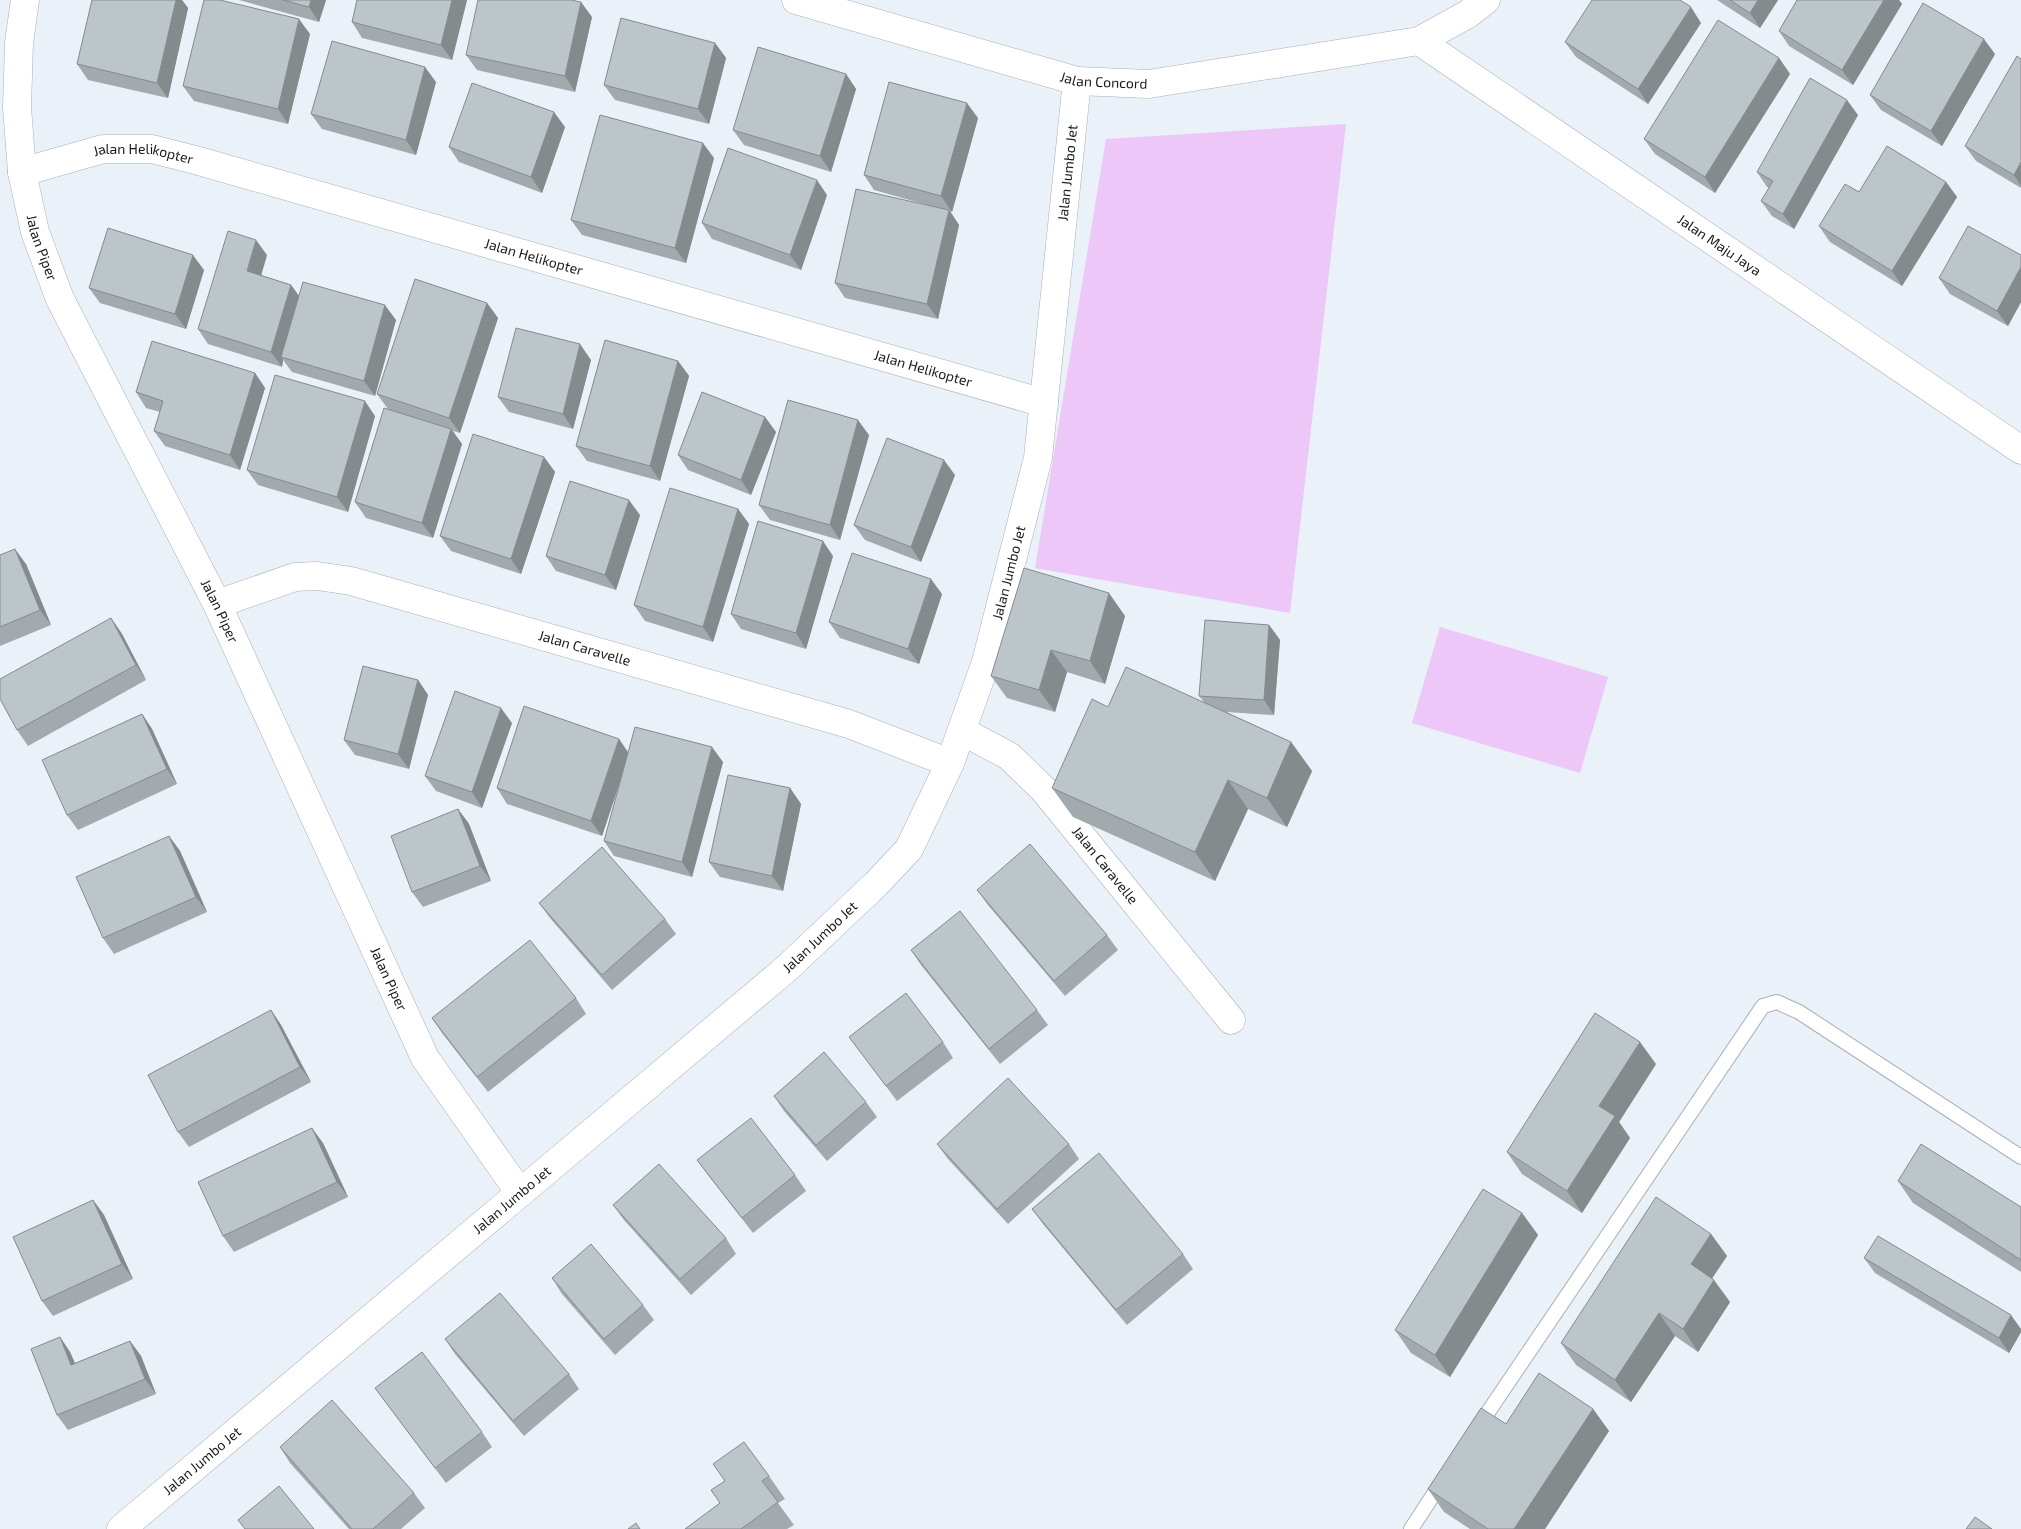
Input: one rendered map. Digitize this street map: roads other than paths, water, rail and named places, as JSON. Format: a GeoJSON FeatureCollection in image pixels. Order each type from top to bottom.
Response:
{"type":"FeatureCollection","features":[{"type":"Feature","properties":{"kind":"street","name":"Jalan Piper"},"geometry":{"type":"LineString","coordinates":[[26,0],[19,43],[16,107],[22,172],[36,232],[60,299],[217,604],[425,1058],[520,1193]]}},
{"type":"Feature","properties":{"kind":"street","name":"Jalan Concord"},"geometry":{"type":"LineString","coordinates":[[796,0],[1076,81],[1149,84],[1419,40],[1468,14],[1486,0]]}},
{"type":"Feature","properties":{"kind":"street","name":"Jalan Maju Jaya"},"geometry":{"type":"LineString","coordinates":[[1419,40],[2021,450]]}},
{"type":"Feature","properties":{"kind":"street","name":"Jalan Jumbo Jet"},"geometry":{"type":"LineString","coordinates":[[121,1529],[786,969],[876,884],[909,849],[950,763],[986,662],[1038,458],[1076,81]]}},
{"type":"Feature","properties":{"kind":"street","name":"Jalan Helikopter"},"geometry":{"type":"LineString","coordinates":[[22,172],[103,149],[152,150],[199,161],[1044,403]]}},
{"type":"Feature","properties":{"kind":"street","name":"Jalan Caravelle"},"geometry":{"type":"LineString","coordinates":[[217,604],[295,577],[317,576],[351,581],[849,724],[950,763]]}},
{"type":"Feature","properties":{"kind":"street","name":"Jalan Caravelle"},"geometry":{"type":"LineString","coordinates":[[962,731],[1009,756],[1044,790],[1231,1020]]}},
{"type":"Feature","properties":{"kind":"lane"},"geometry":{"type":"LineString","coordinates":[[1468,1441],[1763,1006],[1777,1002],[1799,1012],[2021,1157]]}},
{"type":"Feature","properties":{"kind":"lane"},"geometry":{"type":"LineString","coordinates":[[1411,1529],[1452,1466]]}}]}
